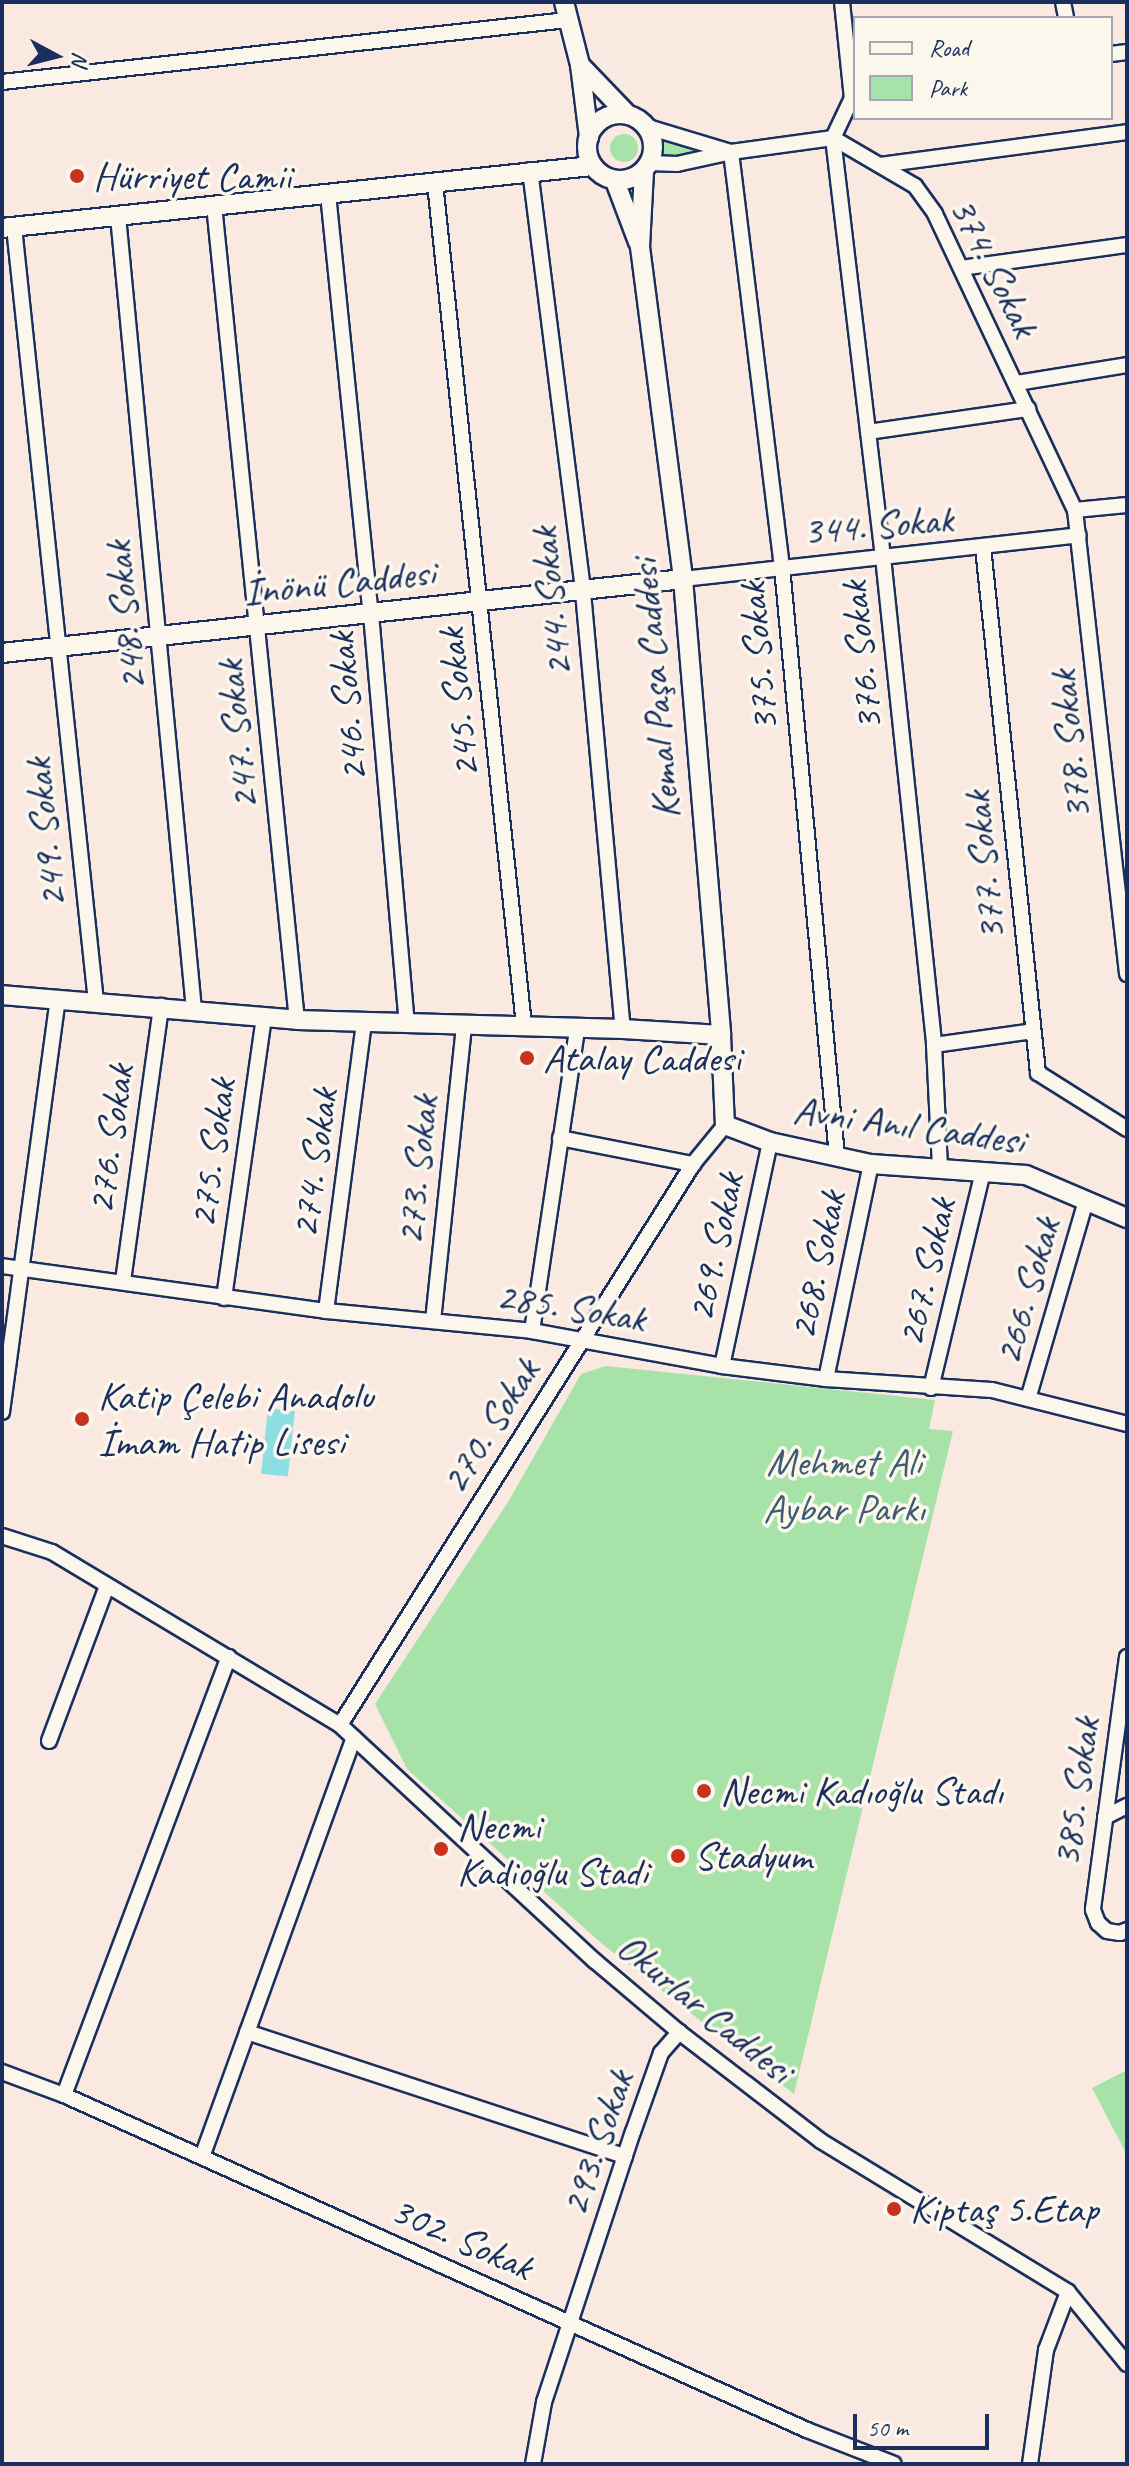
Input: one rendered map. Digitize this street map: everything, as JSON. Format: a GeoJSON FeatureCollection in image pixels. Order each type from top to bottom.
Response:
{"type":"FeatureCollection","features":[{"type":"Feature","properties":{"kind":"street"},"geometry":{"type":"LineString","coordinates":[[647,167],[833,138],[853,98],[842,2]]}},
{"type":"Feature","properties":{"kind":"street"},"geometry":{"type":"LineString","coordinates":[[2,82],[566,11],[580,65],[589,137],[588,157],[592,166],[615,181],[635,178],[647,167],[653,140],[635,118],[580,65]]}},
{"type":"Feature","properties":{"kind":"street"},"geometry":{"type":"LineString","coordinates":[[589,137],[593,128],[609,116],[635,118],[651,128],[731,152]]}},
{"type":"Feature","properties":{"kind":"street"},"geometry":{"type":"LineString","coordinates":[[880,165],[1127,132]]}},
{"type":"Feature","properties":{"kind":"street","name":"374. Sokak"},"geometry":{"type":"LineString","coordinates":[[833,138],[915,186],[935,214],[1075,510]]}},
{"type":"Feature","properties":{"kind":"street","name":"376. Sokak"},"geometry":{"type":"LineString","coordinates":[[833,138],[883,557],[934,1045],[940,1169]]}},
{"type":"Feature","properties":{"kind":"street","name":"375. Sokak"},"geometry":{"type":"LineString","coordinates":[[731,152],[782,567],[837,1157]]}},
{"type":"Feature","properties":{"kind":"street"},"geometry":{"type":"LineString","coordinates":[[8,228],[435,183],[530,170],[592,166]]}},
{"type":"Feature","properties":{"kind":"street","name":"Kemal Paşa Caddesi"},"geometry":{"type":"LineString","coordinates":[[647,167],[640,247],[683,579],[721,1035],[725,1125]]}},
{"type":"Feature","properties":{"kind":"street","name":"244. Sokak"},"geometry":{"type":"LineString","coordinates":[[530,170],[583,592],[623,1029]]}},
{"type":"Feature","properties":{"kind":"street","name":"Kemal Paşa Caddesi"},"geometry":{"type":"LineString","coordinates":[[615,181],[640,247]]}},
{"type":"Feature","properties":{"kind":"street","name":"245. Sokak"},"geometry":{"type":"LineString","coordinates":[[435,183],[524,1025]]}},
{"type":"Feature","properties":{"kind":"street","name":"246. Sokak"},"geometry":{"type":"LineString","coordinates":[[328,194],[371,614],[407,1023]]}},
{"type":"Feature","properties":{"kind":"street","name":"247. Sokak"},"geometry":{"type":"LineString","coordinates":[[214,205],[297,1020]]}},
{"type":"Feature","properties":{"kind":"street","name":"248. Sokak"},"geometry":{"type":"LineString","coordinates":[[118,216],[194,1010]]}},
{"type":"Feature","properties":{"kind":"street","name":"249. Sokak"},"geometry":{"type":"LineString","coordinates":[[8,228],[96,1002]]}},
{"type":"Feature","properties":{"kind":"street"},"geometry":{"type":"LineString","coordinates":[[961,268],[1127,245]]}},
{"type":"Feature","properties":{"kind":"street"},"geometry":{"type":"LineString","coordinates":[[1017,383],[1127,365]]}},
{"type":"Feature","properties":{"kind":"street"},"geometry":{"type":"LineString","coordinates":[[868,432],[1028,409]]}},
{"type":"Feature","properties":{"kind":"street"},"geometry":{"type":"LineString","coordinates":[[1075,510],[1127,505]]}},
{"type":"Feature","properties":{"kind":"street","name":"378. Sokak"},"geometry":{"type":"LineString","coordinates":[[1075,510],[1125,926],[1127,974]]}},
{"type":"Feature","properties":{"kind":"street","name":"344. Sokak"},"geometry":{"type":"LineString","coordinates":[[683,579],[1079,535]]}},
{"type":"Feature","properties":{"kind":"street","name":"377. Sokak"},"geometry":{"type":"LineString","coordinates":[[983,547],[1038,1073],[1127,1129]]}},
{"type":"Feature","properties":{"kind":"street","name":"İnönü Caddesi"},"geometry":{"type":"LineString","coordinates":[[2,653],[683,579]]}},
{"type":"Feature","properties":{"kind":"street"},"geometry":{"type":"LineString","coordinates":[[2,995],[161,1006],[297,1020],[524,1025],[721,1035]]}},
{"type":"Feature","properties":{"kind":"street"},"geometry":{"type":"LineString","coordinates":[[2,1412],[58,1000]]}},
{"type":"Feature","properties":{"kind":"street","name":"276. Sokak"},"geometry":{"type":"LineString","coordinates":[[123,1281],[161,1006]]}},
{"type":"Feature","properties":{"kind":"street","name":"275. Sokak"},"geometry":{"type":"LineString","coordinates":[[224,1298],[264,1017]]}},
{"type":"Feature","properties":{"kind":"street","name":"274. Sokak"},"geometry":{"type":"LineString","coordinates":[[326,1311],[364,1023]]}},
{"type":"Feature","properties":{"kind":"street","name":"273. Sokak"},"geometry":{"type":"LineString","coordinates":[[433,1321],[464,1025]]}},
{"type":"Feature","properties":{"kind":"street"},"geometry":{"type":"LineString","coordinates":[[532,1331],[577,1029]]}},
{"type":"Feature","properties":{"kind":"street"},"geometry":{"type":"LineString","coordinates":[[934,1045],[1033,1031]]}},
{"type":"Feature","properties":{"kind":"street","name":"Avni Anıl Caddesi"},"geometry":{"type":"LineString","coordinates":[[725,1125],[770,1142],[871,1164],[1026,1175],[1127,1218]]}},
{"type":"Feature","properties":{"kind":"street","name":"270. Sokak"},"geometry":{"type":"LineString","coordinates":[[340,1725],[693,1164],[725,1125]]}},
{"type":"Feature","properties":{"kind":"street"},"geometry":{"type":"LineString","coordinates":[[560,1138],[693,1164]]}},
{"type":"Feature","properties":{"kind":"street","name":"269. Sokak"},"geometry":{"type":"LineString","coordinates":[[722,1366],[770,1142]]}},
{"type":"Feature","properties":{"kind":"street","name":"268. Sokak"},"geometry":{"type":"LineString","coordinates":[[826,1379],[871,1164]]}},
{"type":"Feature","properties":{"kind":"street","name":"267. Sokak"},"geometry":{"type":"LineString","coordinates":[[931,1388],[983,1172]]}},
{"type":"Feature","properties":{"kind":"street","name":"266. Sokak"},"geometry":{"type":"LineString","coordinates":[[1028,1399],[1086,1201]]}},
{"type":"Feature","properties":{"kind":"street","name":"285. Sokak"},"geometry":{"type":"LineString","coordinates":[[2,1266],[326,1311],[583,1338],[722,1366],[826,1379],[992,1390],[1127,1424]]}},
{"type":"Feature","properties":{"kind":"street","name":"Okurlar Caddesi"},"geometry":{"type":"LineString","coordinates":[[2,1536],[52,1552],[340,1725],[595,1961],[679,2032],[821,2141],[1068,2292],[1122,2347],[1127,2364]]}},
{"type":"Feature","properties":{"kind":"street"},"geometry":{"type":"LineString","coordinates":[[49,1741],[107,1586]]}},
{"type":"Feature","properties":{"kind":"street"},"geometry":{"type":"LineString","coordinates":[[64,2095],[229,1657]]}},
{"type":"Feature","properties":{"kind":"street","name":"385. Sokak"},"geometry":{"type":"LineString","coordinates":[[1127,1657],[1093,1910],[1107,1931],[1120,1933],[1127,1930]]}},
{"type":"Feature","properties":{"kind":"street"},"geometry":{"type":"LineString","coordinates":[[202,2157],[354,1738]]}},
{"type":"Feature","properties":{"kind":"street"},"geometry":{"type":"LineString","coordinates":[[1105,1817],[1127,1806]]}},
{"type":"Feature","properties":{"kind":"street"},"geometry":{"type":"LineString","coordinates":[[247,2032],[625,2156]]}},
{"type":"Feature","properties":{"kind":"street","name":"293. Sokak"},"geometry":{"type":"LineString","coordinates":[[533,2464],[544,2402],[625,2156],[661,2053],[679,2032]]}},
{"type":"Feature","properties":{"kind":"street","name":"302. Sokak"},"geometry":{"type":"LineString","coordinates":[[2,2072],[64,2095],[807,2430],[894,2464]]}},
{"type":"Feature","properties":{"kind":"street"},"geometry":{"type":"LineString","coordinates":[[1030,2464],[1046,2350],[1068,2292]]}},
{"type":"Feature","properties":{"kind":"green space"},"geometry":{"type":"Polygon","coordinates":[[[624,134],[634,138],[638,148],[634,158],[624,162],[614,158],[610,148],[614,138],[624,134]]]}},
{"type":"Feature","properties":{"kind":"green space"},"geometry":{"type":"Polygon","coordinates":[[[661,134],[698,154],[657,164],[655,136],[661,134]]]}},
{"type":"Feature","properties":{"kind":"green space","name":"Stadyum"},"geometry":{"type":"Polygon","coordinates":[[[606,1366],[935,1400],[929,1429],[953,1431],[794,2094],[601,1943],[407,1769],[375,1704],[508,1502],[581,1374],[606,1366]]]}},
{"type":"Feature","properties":{"kind":"green space"},"geometry":{"type":"Polygon","coordinates":[[[1127,2070],[1127,2155],[1092,2088],[1127,2070]]]}},
{"type":"Feature","properties":{"kind":"water"},"geometry":{"type":"Polygon","coordinates":[[[268,1408],[295,1411],[288,1476],[261,1474],[268,1408]]]}},
{"type":"Feature","properties":{"kind":"place","name":"Hürriyet Camii"},"geometry":{"type":"Point","coordinates":[77,176]}},
{"type":"Feature","properties":{"kind":"place","name":"Atalay Caddesi"},"geometry":{"type":"Point","coordinates":[527,1058]}},
{"type":"Feature","properties":{"kind":"place","name":"Katip Çelebi Anadolu İmam Hatip Lisesi"},"geometry":{"type":"Point","coordinates":[82,1419]}},
{"type":"Feature","properties":{"kind":"place","name":"Necmi Kadıoğlu Stadı"},"geometry":{"type":"Point","coordinates":[704,1791]}},
{"type":"Feature","properties":{"kind":"place","name":"Necmi Kadioğlu Stadi"},"geometry":{"type":"Point","coordinates":[441,1849]}},
{"type":"Feature","properties":{"kind":"place","name":"Stadyum"},"geometry":{"type":"Point","coordinates":[678,1856]}},
{"type":"Feature","properties":{"kind":"place","name":"Kiptaş 5.Etap"},"geometry":{"type":"Point","coordinates":[894,2209]}},
{"type":"Feature","properties":{"kind":"park label","name":"Mehmet Ali Aybar Parkı"},"geometry":{"type":"Point","coordinates":[844,1485]}}]}
